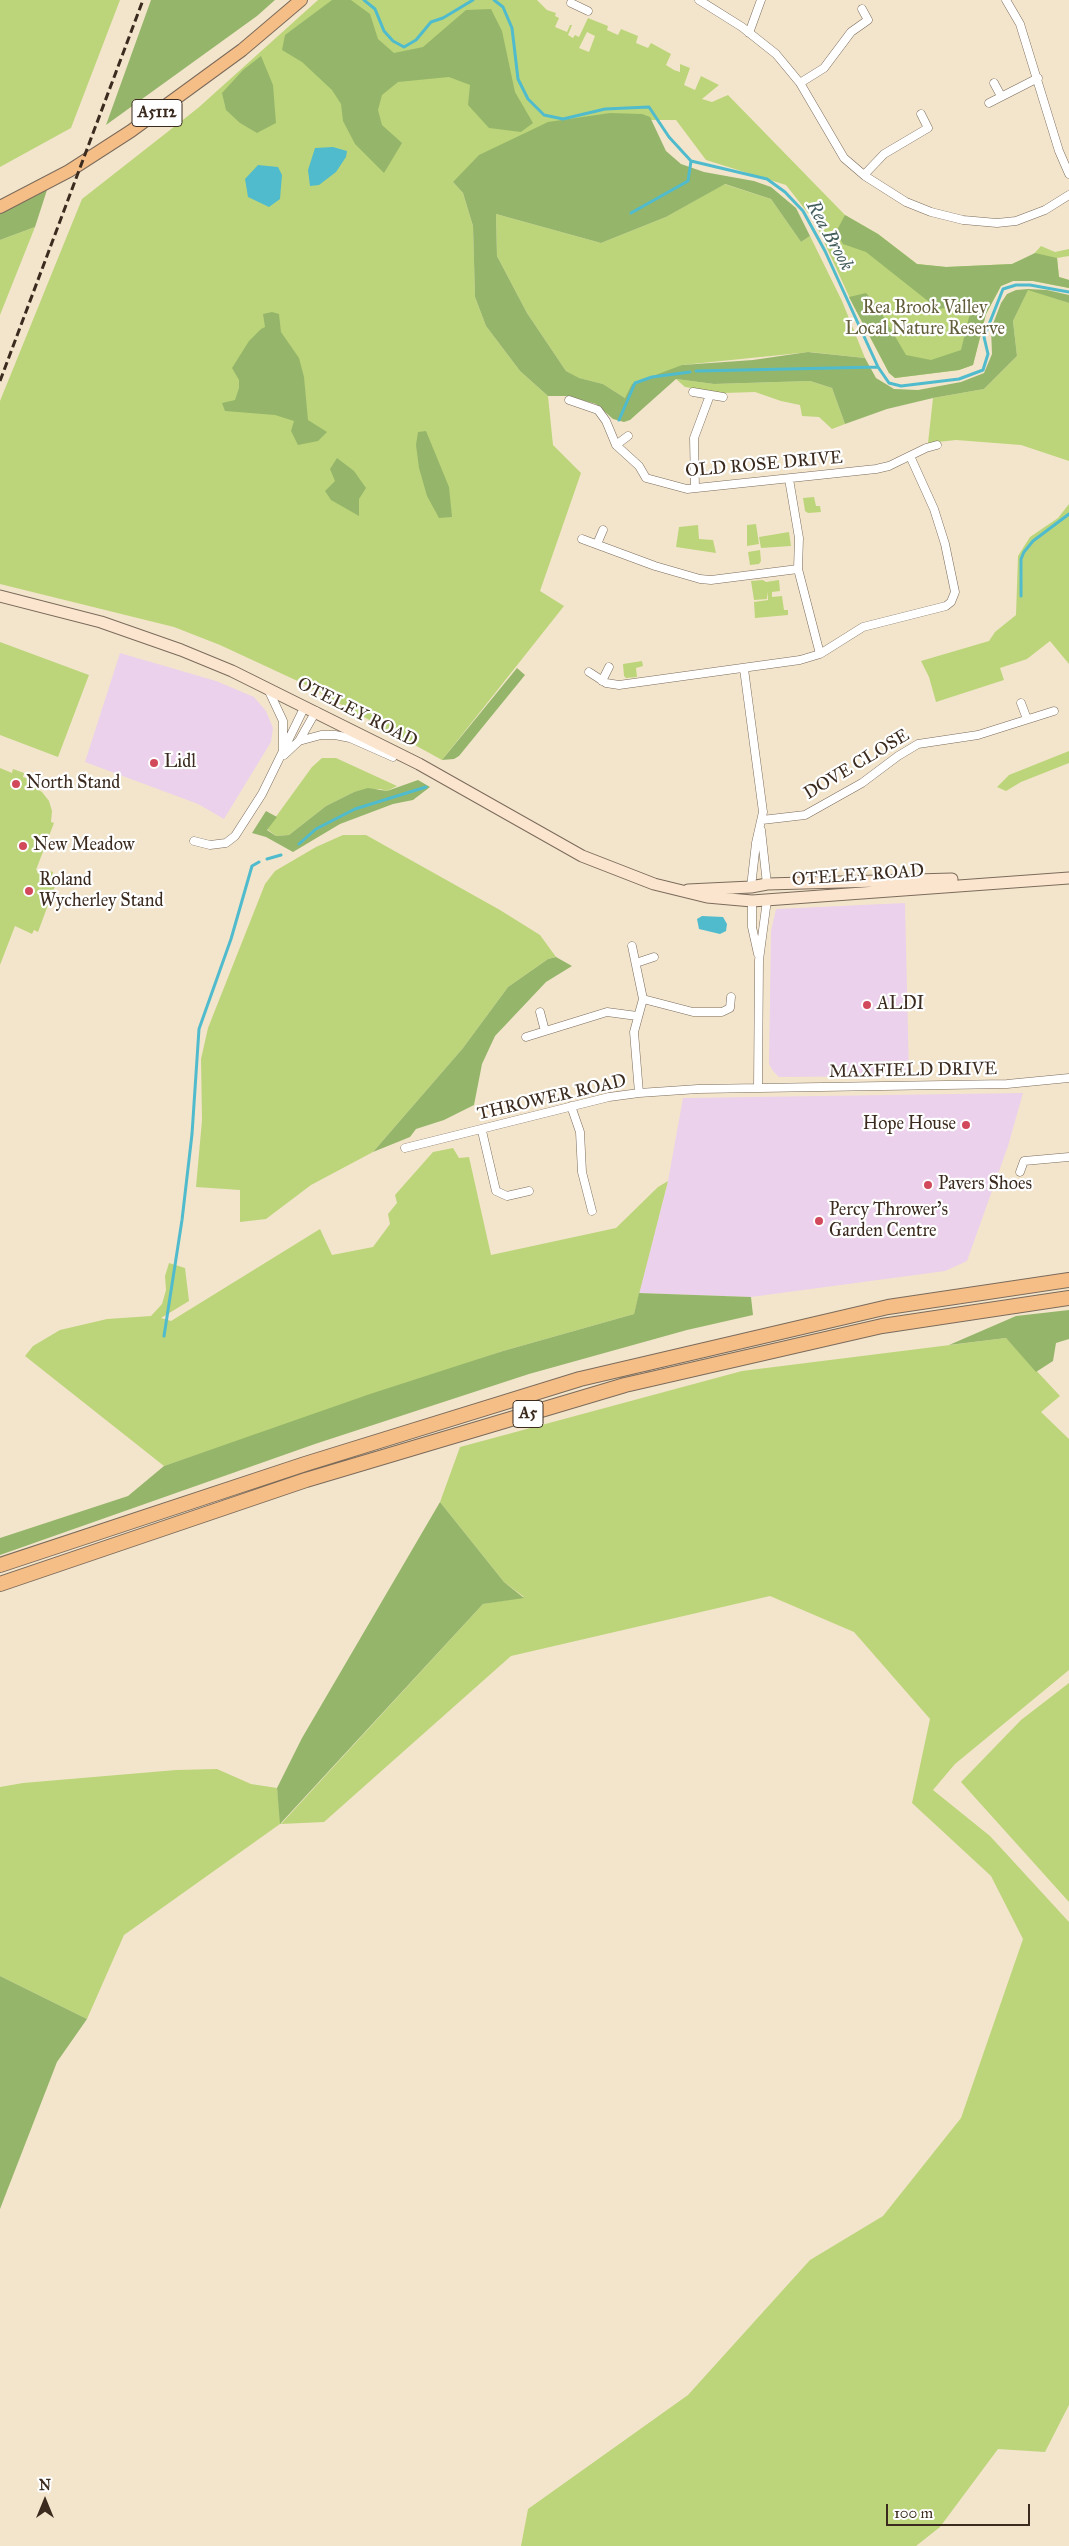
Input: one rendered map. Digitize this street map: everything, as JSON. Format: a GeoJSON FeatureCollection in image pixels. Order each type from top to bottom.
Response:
{"type":"FeatureCollection","features":[{"type":"Feature","properties":{"kind":"highway","name":"A5"},"geometry":{"type":"LineString","coordinates":[[0,1565],[305,1464],[580,1379],[888,1307],[1069,1280]]}},
{"type":"Feature","properties":{"kind":"highway","name":"A5"},"geometry":{"type":"LineString","coordinates":[[0,1584],[306,1480],[625,1385],[882,1326],[1069,1298]]}},
{"type":"Feature","properties":{"kind":"main road","name":"A5112"},"geometry":{"type":"LineString","coordinates":[[0,207],[69,171],[131,131],[242,50],[301,0]]}},
{"type":"Feature","properties":{"kind":"main road","name":"OTELEY ROAD"},"geometry":{"type":"LineString","coordinates":[[0,596],[78,615],[211,661],[310,708],[419,764],[582,856],[650,883],[707,897],[752,901],[1010,884],[1033,880],[1069,878]]}},
{"type":"Feature","properties":{"kind":"main road","name":"OTELEY ROAD"},"geometry":{"type":"LineString","coordinates":[[686,891],[704,888],[751,887],[767,884],[1009,878],[1033,880]]}},
{"type":"Feature","properties":{"kind":"main road"},"geometry":{"type":"LineString","coordinates":[[767,884],[767,900]]}},
{"type":"Feature","properties":{"kind":"main road"},"geometry":{"type":"LineString","coordinates":[[751,887],[752,901]]}},
{"type":"Feature","properties":{"kind":"street"},"geometry":{"type":"LineString","coordinates":[[699,0],[749,33],[776,54],[800,83],[844,158],[864,175],[906,202],[931,212],[962,220],[997,222],[1016,221],[1045,210],[1069,195]]}},
{"type":"Feature","properties":{"kind":"street"},"geometry":{"type":"LineString","coordinates":[[749,33],[761,0]]}},
{"type":"Feature","properties":{"kind":"street"},"geometry":{"type":"LineString","coordinates":[[1006,0],[1020,24],[1059,151],[1069,174]]}},
{"type":"Feature","properties":{"kind":"street"},"geometry":{"type":"LineString","coordinates":[[577,3],[588,11]]}},
{"type":"Feature","properties":{"kind":"street"},"geometry":{"type":"LineString","coordinates":[[800,83],[824,68],[850,32],[868,20],[862,8]]}},
{"type":"Feature","properties":{"kind":"street"},"geometry":{"type":"LineString","coordinates":[[989,102],[1038,78]]}},
{"type":"Feature","properties":{"kind":"street"},"geometry":{"type":"LineString","coordinates":[[994,83],[1001,96]]}},
{"type":"Feature","properties":{"kind":"street"},"geometry":{"type":"LineString","coordinates":[[864,175],[884,154],[928,128],[921,114]]}},
{"type":"Feature","properties":{"kind":"street"},"geometry":{"type":"LineString","coordinates":[[693,392],[723,397]]}},
{"type":"Feature","properties":{"kind":"street"},"geometry":{"type":"LineString","coordinates":[[696,488],[694,438],[710,394]]}},
{"type":"Feature","properties":{"kind":"street","name":"OLD ROSE DRIVE"},"geometry":{"type":"LineString","coordinates":[[569,400],[598,410],[606,421],[616,445],[639,466],[646,478],[678,488],[696,488],[876,469],[889,466],[937,445]]}},
{"type":"Feature","properties":{"kind":"street"},"geometry":{"type":"LineString","coordinates":[[616,445],[628,436]]}},
{"type":"Feature","properties":{"kind":"street"},"geometry":{"type":"LineString","coordinates":[[589,672],[612,686],[619,686],[800,660],[820,654],[863,627],[946,606],[953,598],[954,585],[942,532],[910,456]]}},
{"type":"Feature","properties":{"kind":"street"},"geometry":{"type":"LineString","coordinates":[[789,479],[799,538],[798,568],[820,654]]}},
{"type":"Feature","properties":{"kind":"street"},"geometry":{"type":"LineString","coordinates":[[597,544],[603,530]]}},
{"type":"Feature","properties":{"kind":"street"},"geometry":{"type":"LineString","coordinates":[[582,539],[654,566],[700,579],[711,580],[798,568]]}},
{"type":"Feature","properties":{"kind":"street"},"geometry":{"type":"LineString","coordinates":[[602,681],[609,667]]}},
{"type":"Feature","properties":{"kind":"street"},"geometry":{"type":"LineString","coordinates":[[744,669],[762,799],[767,884]]}},
{"type":"Feature","properties":{"kind":"street"},"geometry":{"type":"LineString","coordinates":[[267,688],[283,721],[282,756]]}},
{"type":"Feature","properties":{"kind":"street"},"geometry":{"type":"LineString","coordinates":[[1021,703],[1027,719]]}},
{"type":"Feature","properties":{"kind":"street"},"geometry":{"type":"LineString","coordinates":[[299,741],[310,708]]}},
{"type":"Feature","properties":{"kind":"street"},"geometry":{"type":"LineString","coordinates":[[194,841],[210,845],[226,842],[235,836],[262,794],[310,708]]}},
{"type":"Feature","properties":{"kind":"street","name":"DOVE CLOSE"},"geometry":{"type":"LineString","coordinates":[[762,823],[805,815],[862,783],[892,760],[918,744],[962,738],[1054,710]]}},
{"type":"Feature","properties":{"kind":"street"},"geometry":{"type":"LineString","coordinates":[[282,756],[299,741],[321,735],[335,735],[350,738],[406,762],[419,764]]}},
{"type":"Feature","properties":{"kind":"street"},"geometry":{"type":"LineString","coordinates":[[751,887],[756,843],[762,823]]}},
{"type":"Feature","properties":{"kind":"street"},"geometry":{"type":"LineString","coordinates":[[758,1088],[759,958],[767,900]]}},
{"type":"Feature","properties":{"kind":"street"},"geometry":{"type":"LineString","coordinates":[[752,901],[752,927],[759,958]]}},
{"type":"Feature","properties":{"kind":"street"},"geometry":{"type":"LineString","coordinates":[[632,946],[643,999],[637,1016],[634,1045],[639,1094]]}},
{"type":"Feature","properties":{"kind":"street"},"geometry":{"type":"LineString","coordinates":[[636,963],[654,957]]}},
{"type":"Feature","properties":{"kind":"street"},"geometry":{"type":"LineString","coordinates":[[730,1008],[731,997]]}},
{"type":"Feature","properties":{"kind":"street"},"geometry":{"type":"LineString","coordinates":[[643,999],[693,1012],[722,1012],[730,1008]]}},
{"type":"Feature","properties":{"kind":"street"},"geometry":{"type":"LineString","coordinates":[[730,1008],[738,1015]]}},
{"type":"Feature","properties":{"kind":"street"},"geometry":{"type":"LineString","coordinates":[[540,1012],[545,1031]]}},
{"type":"Feature","properties":{"kind":"street"},"geometry":{"type":"LineString","coordinates":[[526,1037],[607,1012],[637,1016]]}},
{"type":"Feature","properties":{"kind":"street","name":"MAXFIELD DRIVE"},"geometry":{"type":"LineString","coordinates":[[758,1088],[1007,1084],[1069,1078]]}},
{"type":"Feature","properties":{"kind":"street","name":"THROWER ROAD"},"geometry":{"type":"LineString","coordinates":[[405,1148],[609,1097],[698,1089],[758,1088]]}},
{"type":"Feature","properties":{"kind":"street"},"geometry":{"type":"LineString","coordinates":[[572,1106],[580,1132],[582,1172],[592,1211]]}},
{"type":"Feature","properties":{"kind":"street"},"geometry":{"type":"LineString","coordinates":[[482,1130],[496,1191],[507,1196],[529,1192]]}},
{"type":"Feature","properties":{"kind":"street"},"geometry":{"type":"LineString","coordinates":[[1015,1157],[1024,1161],[1069,1157]]}},
{"type":"Feature","properties":{"kind":"street"},"geometry":{"type":"LineString","coordinates":[[1020,1172],[1024,1161]]}},
{"type":"Feature","properties":{"kind":"shaded area"},"geometry":{"type":"Polygon","coordinates":[[[120,653],[216,681],[254,697],[266,711],[273,728],[271,742],[224,819],[198,804],[85,762],[120,653]]]}},
{"type":"Feature","properties":{"kind":"shaded area"},"geometry":{"type":"Polygon","coordinates":[[[905,903],[909,1076],[779,1077],[769,1064],[771,931],[776,909],[905,903]]]}},
{"type":"Feature","properties":{"kind":"shaded area"},"geometry":{"type":"Polygon","coordinates":[[[1023,1093],[1008,1146],[967,1261],[945,1271],[751,1297],[639,1293],[668,1181],[683,1098],[1023,1093]]]}},
{"type":"Feature","properties":{"kind":"green space"},"geometry":{"type":"Polygon","coordinates":[[[0,0],[120,0],[71,128],[0,167],[0,0]]]}},
{"type":"Feature","properties":{"kind":"green space"},"geometry":{"type":"Polygon","coordinates":[[[151,0],[275,0],[257,16],[106,125],[151,0]]]}},
{"type":"Feature","properties":{"kind":"green space","name":"Rea Brook Valley Local Nature Reserve"},"geometry":{"type":"Polygon","coordinates":[[[318,0],[537,0],[547,10],[556,13],[555,16],[559,18],[555,27],[567,32],[570,25],[572,25],[568,35],[573,38],[575,35],[579,37],[588,18],[608,26],[607,30],[618,35],[621,29],[638,36],[636,43],[648,48],[651,43],[671,54],[666,65],[680,72],[680,64],[690,68],[684,85],[695,90],[701,76],[719,85],[702,99],[712,102],[728,95],[845,215],[878,234],[917,264],[946,267],[1012,264],[1032,256],[1041,246],[1055,252],[1069,249],[1069,256],[1057,258],[1059,277],[1069,280],[1069,288],[1033,281],[1013,281],[1001,286],[986,314],[973,365],[959,370],[895,378],[889,373],[853,305],[815,222],[786,185],[706,160],[676,120],[648,120],[453,182],[463,193],[473,226],[475,297],[486,326],[520,371],[548,396],[553,445],[581,473],[540,591],[564,606],[442,760],[304,684],[220,645],[174,627],[0,584],[0,401],[82,199],[198,108],[318,0]],[[587,32],[579,48],[589,52],[595,36],[587,32]]]}},
{"type":"Feature","properties":{"kind":"green space"},"geometry":{"type":"Polygon","coordinates":[[[332,0],[351,0],[370,14],[378,39],[394,53],[423,47],[466,10],[491,9],[502,31],[515,92],[533,123],[521,132],[489,128],[468,105],[470,85],[449,77],[398,82],[382,95],[378,110],[382,125],[402,143],[384,173],[355,144],[343,121],[341,104],[332,90],[302,62],[282,50],[285,35],[332,0]]]}},
{"type":"Feature","properties":{"kind":"green space"},"geometry":{"type":"Polygon","coordinates":[[[261,56],[273,85],[276,123],[257,133],[240,123],[226,110],[222,93],[243,70],[261,56]]]}},
{"type":"Feature","properties":{"kind":"green space"},"geometry":{"type":"Polygon","coordinates":[[[610,113],[642,114],[650,117],[666,151],[681,164],[704,172],[754,181],[771,187],[796,208],[810,236],[801,242],[771,199],[725,184],[666,217],[601,243],[496,214],[497,256],[527,313],[566,371],[579,378],[603,384],[625,398],[632,384],[682,365],[753,360],[808,352],[865,358],[876,378],[894,389],[918,390],[961,382],[984,373],[992,354],[991,329],[1001,303],[1007,294],[1016,290],[1028,289],[1047,290],[1069,295],[1069,303],[1028,290],[1013,321],[1017,356],[984,389],[887,409],[845,424],[832,388],[810,381],[714,384],[676,379],[630,420],[624,422],[613,419],[596,404],[567,396],[548,396],[520,371],[486,326],[475,297],[473,226],[463,193],[453,182],[479,155],[548,122],[610,113]]]}},
{"type":"Feature","properties":{"kind":"green space"},"geometry":{"type":"Polygon","coordinates":[[[724,184],[771,199],[801,242],[810,236],[842,301],[865,358],[810,352],[682,365],[625,398],[603,384],[578,378],[566,371],[527,313],[497,256],[496,214],[601,243],[666,217],[724,184]]]}},
{"type":"Feature","properties":{"kind":"green space"},"geometry":{"type":"Polygon","coordinates":[[[47,190],[35,227],[0,240],[0,213],[47,190]]]}},
{"type":"Feature","properties":{"kind":"green space"},"geometry":{"type":"Polygon","coordinates":[[[845,215],[878,234],[917,264],[946,267],[1012,264],[1035,253],[1057,258],[1059,277],[1069,280],[1069,288],[1033,281],[1013,281],[1001,286],[986,314],[973,365],[959,370],[895,378],[889,373],[849,297],[866,293],[876,304],[906,355],[931,360],[961,350],[972,305],[965,299],[954,307],[938,309],[866,252],[843,244],[836,232],[845,215]]]}},
{"type":"Feature","properties":{"kind":"green space"},"geometry":{"type":"Polygon","coordinates":[[[35,227],[0,315],[0,240],[35,227]]]}},
{"type":"Feature","properties":{"kind":"green space"},"geometry":{"type":"Polygon","coordinates":[[[1028,289],[1069,303],[1069,461],[1021,445],[956,440],[928,443],[933,398],[984,389],[1017,356],[1013,321],[1028,289]]]}},
{"type":"Feature","properties":{"kind":"green space"},"geometry":{"type":"Polygon","coordinates":[[[272,312],[279,314],[281,332],[299,358],[304,377],[308,420],[327,432],[318,441],[298,445],[291,431],[294,421],[275,415],[225,411],[222,403],[235,400],[239,388],[239,380],[232,368],[249,341],[265,327],[263,314],[272,312]]]}},
{"type":"Feature","properties":{"kind":"green space"},"geometry":{"type":"Polygon","coordinates":[[[676,379],[714,384],[810,381],[832,388],[845,424],[832,429],[819,417],[802,416],[800,405],[755,392],[724,393],[685,387],[676,379]]]}},
{"type":"Feature","properties":{"kind":"green space"},"geometry":{"type":"Polygon","coordinates":[[[426,431],[449,487],[452,517],[439,518],[427,496],[419,468],[416,445],[418,432],[426,431]]]}},
{"type":"Feature","properties":{"kind":"green space"},"geometry":{"type":"Polygon","coordinates":[[[337,458],[354,471],[366,488],[359,499],[359,516],[331,500],[325,491],[335,481],[330,469],[337,458]]]}},
{"type":"Feature","properties":{"kind":"green space"},"geometry":{"type":"Polygon","coordinates":[[[814,497],[816,506],[820,506],[821,512],[808,513],[805,511],[803,498],[814,497]]]}},
{"type":"Feature","properties":{"kind":"green space"},"geometry":{"type":"Polygon","coordinates":[[[1069,504],[1069,664],[1050,641],[1027,659],[1000,668],[1004,680],[936,702],[929,677],[921,661],[989,641],[995,632],[1016,615],[1018,556],[1030,537],[1058,518],[1069,504]]]}},
{"type":"Feature","properties":{"kind":"green space"},"geometry":{"type":"Polygon","coordinates":[[[756,524],[759,544],[747,546],[747,525],[756,524]]]}},
{"type":"Feature","properties":{"kind":"green space"},"geometry":{"type":"Polygon","coordinates":[[[698,525],[699,539],[713,540],[716,553],[676,547],[679,527],[698,525]]]}},
{"type":"Feature","properties":{"kind":"green space"},"geometry":{"type":"Polygon","coordinates":[[[789,532],[791,546],[761,548],[759,537],[789,532]]]}},
{"type":"Feature","properties":{"kind":"green space"},"geometry":{"type":"Polygon","coordinates":[[[760,550],[761,561],[759,564],[750,565],[748,552],[760,550]]]}},
{"type":"Feature","properties":{"kind":"green space"},"geometry":{"type":"Polygon","coordinates":[[[763,580],[766,582],[779,580],[780,591],[772,592],[772,597],[782,596],[784,610],[788,610],[788,615],[755,618],[754,602],[768,600],[768,598],[767,592],[767,599],[754,600],[751,581],[763,580]]]}},
{"type":"Feature","properties":{"kind":"green space"},"geometry":{"type":"Polygon","coordinates":[[[0,642],[89,675],[58,757],[0,735],[0,642]]]}},
{"type":"Feature","properties":{"kind":"green space"},"geometry":{"type":"Polygon","coordinates":[[[642,661],[643,666],[636,668],[637,677],[626,678],[624,676],[623,664],[642,661]]]}},
{"type":"Feature","properties":{"kind":"green space"},"geometry":{"type":"Polygon","coordinates":[[[517,668],[525,675],[459,756],[454,759],[442,760],[517,668]]]}},
{"type":"Feature","properties":{"kind":"green space"},"geometry":{"type":"Polygon","coordinates":[[[1069,751],[1069,763],[1021,782],[1006,791],[997,787],[1009,775],[1069,751]]]}},
{"type":"Feature","properties":{"kind":"green space"},"geometry":{"type":"Polygon","coordinates":[[[322,758],[336,758],[397,786],[387,791],[380,789],[354,792],[326,806],[289,835],[276,836],[267,829],[312,767],[322,758]]]}},
{"type":"Feature","properties":{"kind":"green space","name":"New Meadow"},"geometry":{"type":"Polygon","coordinates":[[[0,768],[12,773],[13,769],[24,773],[23,777],[34,781],[32,786],[42,792],[49,801],[52,811],[51,822],[54,823],[36,870],[43,873],[45,869],[53,872],[52,876],[58,878],[38,932],[34,930],[32,934],[15,926],[0,965],[0,768]]]}},
{"type":"Feature","properties":{"kind":"green space"},"geometry":{"type":"Polygon","coordinates":[[[418,780],[430,787],[413,800],[393,804],[340,824],[293,852],[266,837],[252,833],[266,811],[277,817],[267,830],[276,836],[289,835],[326,806],[354,792],[368,788],[387,791],[418,780]]]}},
{"type":"Feature","properties":{"kind":"green space"},"geometry":{"type":"Polygon","coordinates":[[[343,835],[366,835],[500,910],[540,935],[556,957],[548,959],[508,987],[463,1048],[373,1152],[311,1185],[266,1219],[240,1222],[240,1190],[196,1187],[202,1120],[201,1059],[208,1028],[265,884],[275,871],[316,847],[343,835]]]}},
{"type":"Feature","properties":{"kind":"green space"},"geometry":{"type":"Polygon","coordinates":[[[556,957],[572,966],[546,982],[495,1036],[482,1064],[474,1105],[444,1120],[416,1129],[410,1137],[373,1152],[463,1048],[508,987],[548,959],[556,957]]]}},
{"type":"Feature","properties":{"kind":"green space"},"geometry":{"type":"Polygon","coordinates":[[[453,1148],[459,1158],[469,1157],[491,1255],[616,1228],[658,1187],[668,1181],[634,1314],[503,1351],[164,1466],[25,1356],[33,1346],[60,1330],[107,1319],[151,1316],[162,1304],[166,1290],[165,1276],[169,1263],[185,1268],[189,1301],[161,1318],[171,1321],[320,1229],[332,1255],[373,1247],[390,1224],[388,1214],[397,1203],[395,1195],[433,1152],[453,1148]]]}},
{"type":"Feature","properties":{"kind":"green space"},"geometry":{"type":"Polygon","coordinates":[[[639,1293],[751,1297],[753,1315],[687,1330],[529,1374],[315,1444],[0,1555],[0,1538],[128,1496],[164,1466],[370,1394],[503,1351],[634,1314],[639,1293]]]}},
{"type":"Feature","properties":{"kind":"green space"},"geometry":{"type":"Polygon","coordinates":[[[1069,1310],[1069,1339],[1056,1343],[1053,1361],[1036,1372],[1006,1338],[949,1345],[1016,1316],[1069,1310]]]}},
{"type":"Feature","properties":{"kind":"green space"},"geometry":{"type":"Polygon","coordinates":[[[1006,1338],[1060,1396],[1041,1412],[1069,1439],[1069,1670],[955,1764],[933,1790],[990,1836],[1069,1922],[1069,2405],[1045,2452],[998,2449],[940,2527],[916,2546],[521,2546],[528,2509],[688,2395],[810,2260],[883,2216],[961,2118],[1023,1939],[991,1876],[912,1803],[930,1719],[854,1632],[770,1596],[511,1656],[324,1822],[281,1824],[483,1604],[524,1597],[504,1582],[440,1502],[460,1447],[742,1371],[1006,1338]]]}},
{"type":"Feature","properties":{"kind":"green space"},"geometry":{"type":"Polygon","coordinates":[[[440,1502],[504,1582],[524,1598],[483,1604],[280,1824],[277,1788],[302,1738],[440,1502]]]}},
{"type":"Feature","properties":{"kind":"green space"},"geometry":{"type":"Polygon","coordinates":[[[1069,1683],[1069,1902],[961,1782],[1021,1720],[1069,1683]]]}},
{"type":"Feature","properties":{"kind":"green space"},"geometry":{"type":"Polygon","coordinates":[[[217,1769],[251,1784],[277,1788],[281,1824],[124,1935],[87,2019],[0,1976],[0,1787],[23,1783],[176,1770],[217,1769]]]}},
{"type":"Feature","properties":{"kind":"green space"},"geometry":{"type":"Polygon","coordinates":[[[0,1976],[87,2019],[57,2062],[0,2209],[0,1976]]]}},
{"type":"Feature","properties":{"kind":"water"},"geometry":{"type":"Polygon","coordinates":[[[333,147],[347,151],[346,157],[336,172],[319,185],[310,186],[308,170],[315,148],[333,147]]]}},
{"type":"Feature","properties":{"kind":"water"},"geometry":{"type":"Polygon","coordinates":[[[258,165],[278,167],[282,175],[280,199],[269,207],[248,197],[245,179],[258,165]]]}},
{"type":"Feature","properties":{"kind":"water"},"geometry":{"type":"Polygon","coordinates":[[[702,916],[723,917],[727,924],[726,931],[720,934],[699,929],[697,919],[702,916]]]}},
{"type":"Feature","properties":{"kind":"waterway","name":"Rea Brook"},"geometry":{"type":"LineString","coordinates":[[364,0],[375,9],[384,31],[393,41],[404,47],[416,40],[431,22],[443,18],[473,0]]}},
{"type":"Feature","properties":{"kind":"waterway","name":"Rea Brook"},"geometry":{"type":"LineString","coordinates":[[494,0],[503,7],[512,28],[518,79],[528,99],[544,115],[563,119],[605,109],[649,107],[669,137],[691,161],[767,179],[785,192],[803,211],[825,251],[878,367],[889,383],[901,386],[959,379],[983,370],[988,354],[984,337],[1003,289],[1016,285],[1030,285],[1069,292]]}},
{"type":"Feature","properties":{"kind":"waterway"},"geometry":{"type":"LineString","coordinates":[[631,213],[688,181],[691,161]]}},
{"type":"Feature","properties":{"kind":"waterway"},"geometry":{"type":"LineString","coordinates":[[696,371],[878,367]]}},
{"type":"Feature","properties":{"kind":"waterway"},"geometry":{"type":"LineString","coordinates":[[619,420],[635,383],[652,377],[690,372]]}},
{"type":"Feature","properties":{"kind":"waterway"},"geometry":{"type":"LineString","coordinates":[[1021,596],[1021,559],[1024,552],[1033,541],[1069,514]]}},
{"type":"Feature","properties":{"kind":"waterway"},"geometry":{"type":"LineString","coordinates":[[299,844],[316,829],[355,809],[426,787]]}},
{"type":"Feature","properties":{"kind":"waterway"},"geometry":{"type":"LineString","coordinates":[[267,859],[281,855]]}},
{"type":"Feature","properties":{"kind":"waterway"},"geometry":{"type":"LineString","coordinates":[[164,1336],[182,1220],[192,1134],[199,1029],[231,939],[252,866],[259,862]]}},
{"type":"Feature","properties":{"kind":"railway"},"geometry":{"type":"LineString","coordinates":[[0,381],[143,0]]}},
{"type":"Feature","properties":{"kind":"place","name":"Lidl"},"geometry":{"type":"Point","coordinates":[154,763]}},
{"type":"Feature","properties":{"kind":"place","name":"North Stand"},"geometry":{"type":"Point","coordinates":[16,784]}},
{"type":"Feature","properties":{"kind":"place","name":"New Meadow"},"geometry":{"type":"Point","coordinates":[23,846]}},
{"type":"Feature","properties":{"kind":"place","name":"Roland Wycherley Stand"},"geometry":{"type":"Point","coordinates":[29,891]}},
{"type":"Feature","properties":{"kind":"place","name":"ALDI"},"geometry":{"type":"Point","coordinates":[867,1005]}},
{"type":"Feature","properties":{"kind":"place","name":"Hope House"},"geometry":{"type":"Point","coordinates":[966,1125]}},
{"type":"Feature","properties":{"kind":"place","name":"Pavers Shoes"},"geometry":{"type":"Point","coordinates":[928,1185]}},
{"type":"Feature","properties":{"kind":"place","name":"Percy Thrower's Garden Centre"},"geometry":{"type":"Point","coordinates":[819,1221]}}]}
